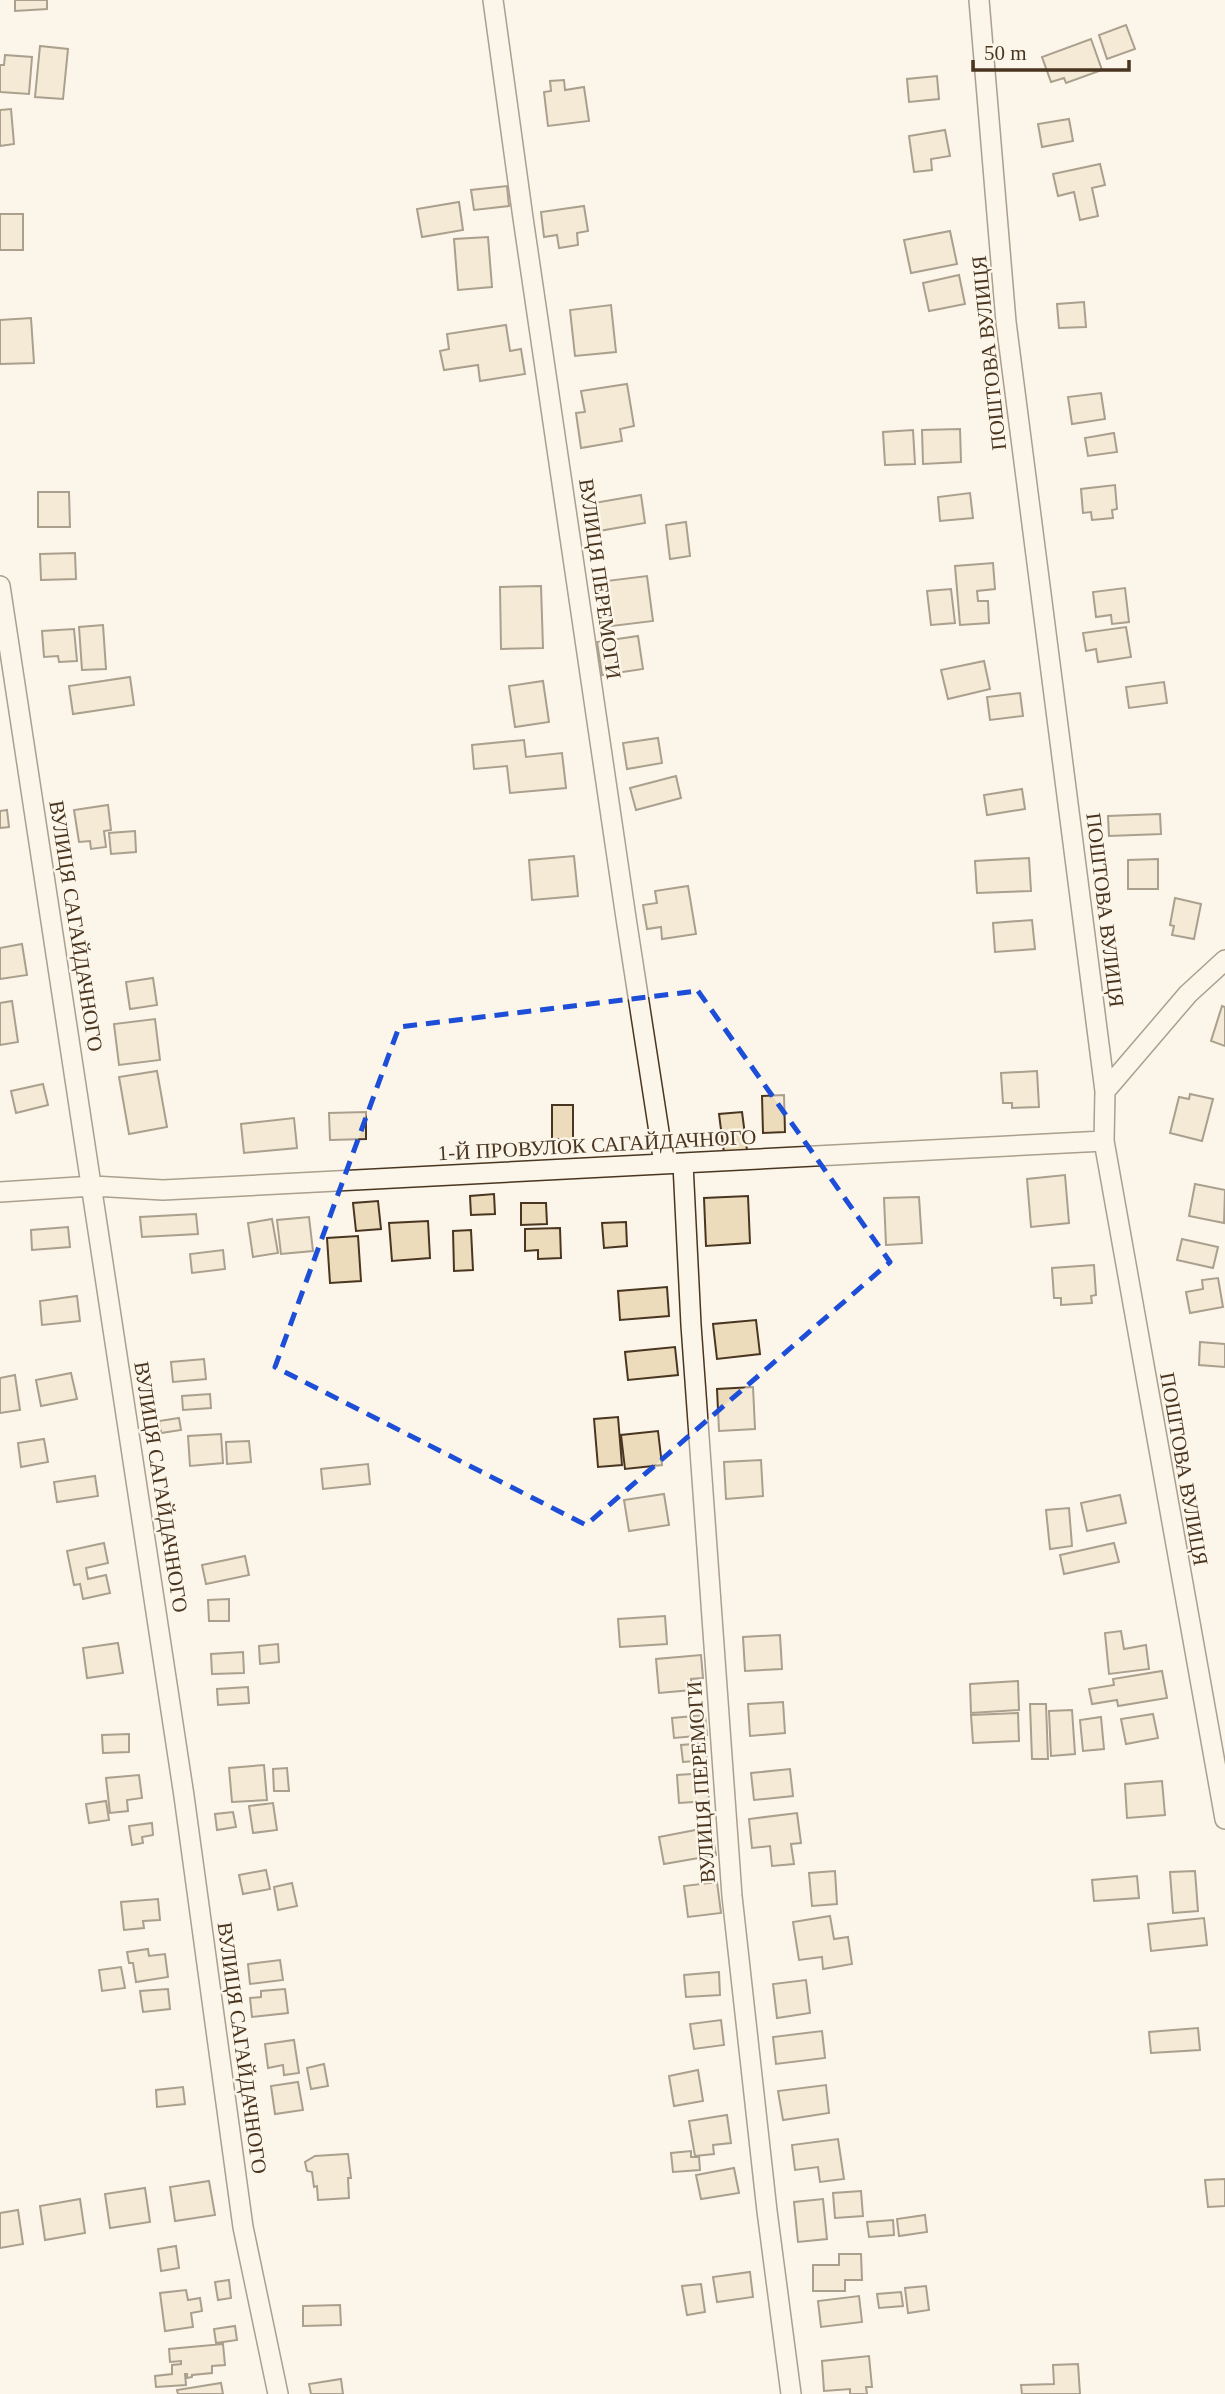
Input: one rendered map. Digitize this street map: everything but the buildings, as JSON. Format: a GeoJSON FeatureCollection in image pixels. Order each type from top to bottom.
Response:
{"type":"FeatureCollection","features":[{"type":"Feature","properties":{"kind":"street","name":"ВУЛИЦЯ ПЕРЕМОГИ"},"geometry":{"type":"LineString","coordinates":[[494,0],[523,218],[626,918],[674,1164],[691,1325],[732,1896],[767,2211],[791,2394]]}},
{"type":"Feature","properties":{"kind":"street","name":"ПОШТОВА ВУЛИЦЯ"},"geometry":{"type":"LineString","coordinates":[[979,0],[1006,322],[1105,1091],[1104,1141],[1225,1819]]}},
{"type":"Feature","properties":{"kind":"street","name":"ВУЛИЦЯ САГАЙДАЧНОГО"},"geometry":{"type":"LineString","coordinates":[[0,586],[184,1796],[243,2227],[278,2394]]}},
{"type":"Feature","properties":{"kind":"street"},"geometry":{"type":"LineString","coordinates":[[1105,1091],[1188,994],[1225,960]]}},
{"type":"Feature","properties":{"kind":"street","name":"1-Й ПРОВУЛОК САГАЙДАЧНОГО"},"geometry":{"type":"LineString","coordinates":[[0,1192],[93,1186],[163,1190],[1104,1141]]}},
{"type":"Feature","properties":{"kind":"highlighted area"},"geometry":{"type":"Polygon","coordinates":[[[698,991],[890,1262],[586,1525],[275,1367],[399,1027],[698,991]]]}}]}
